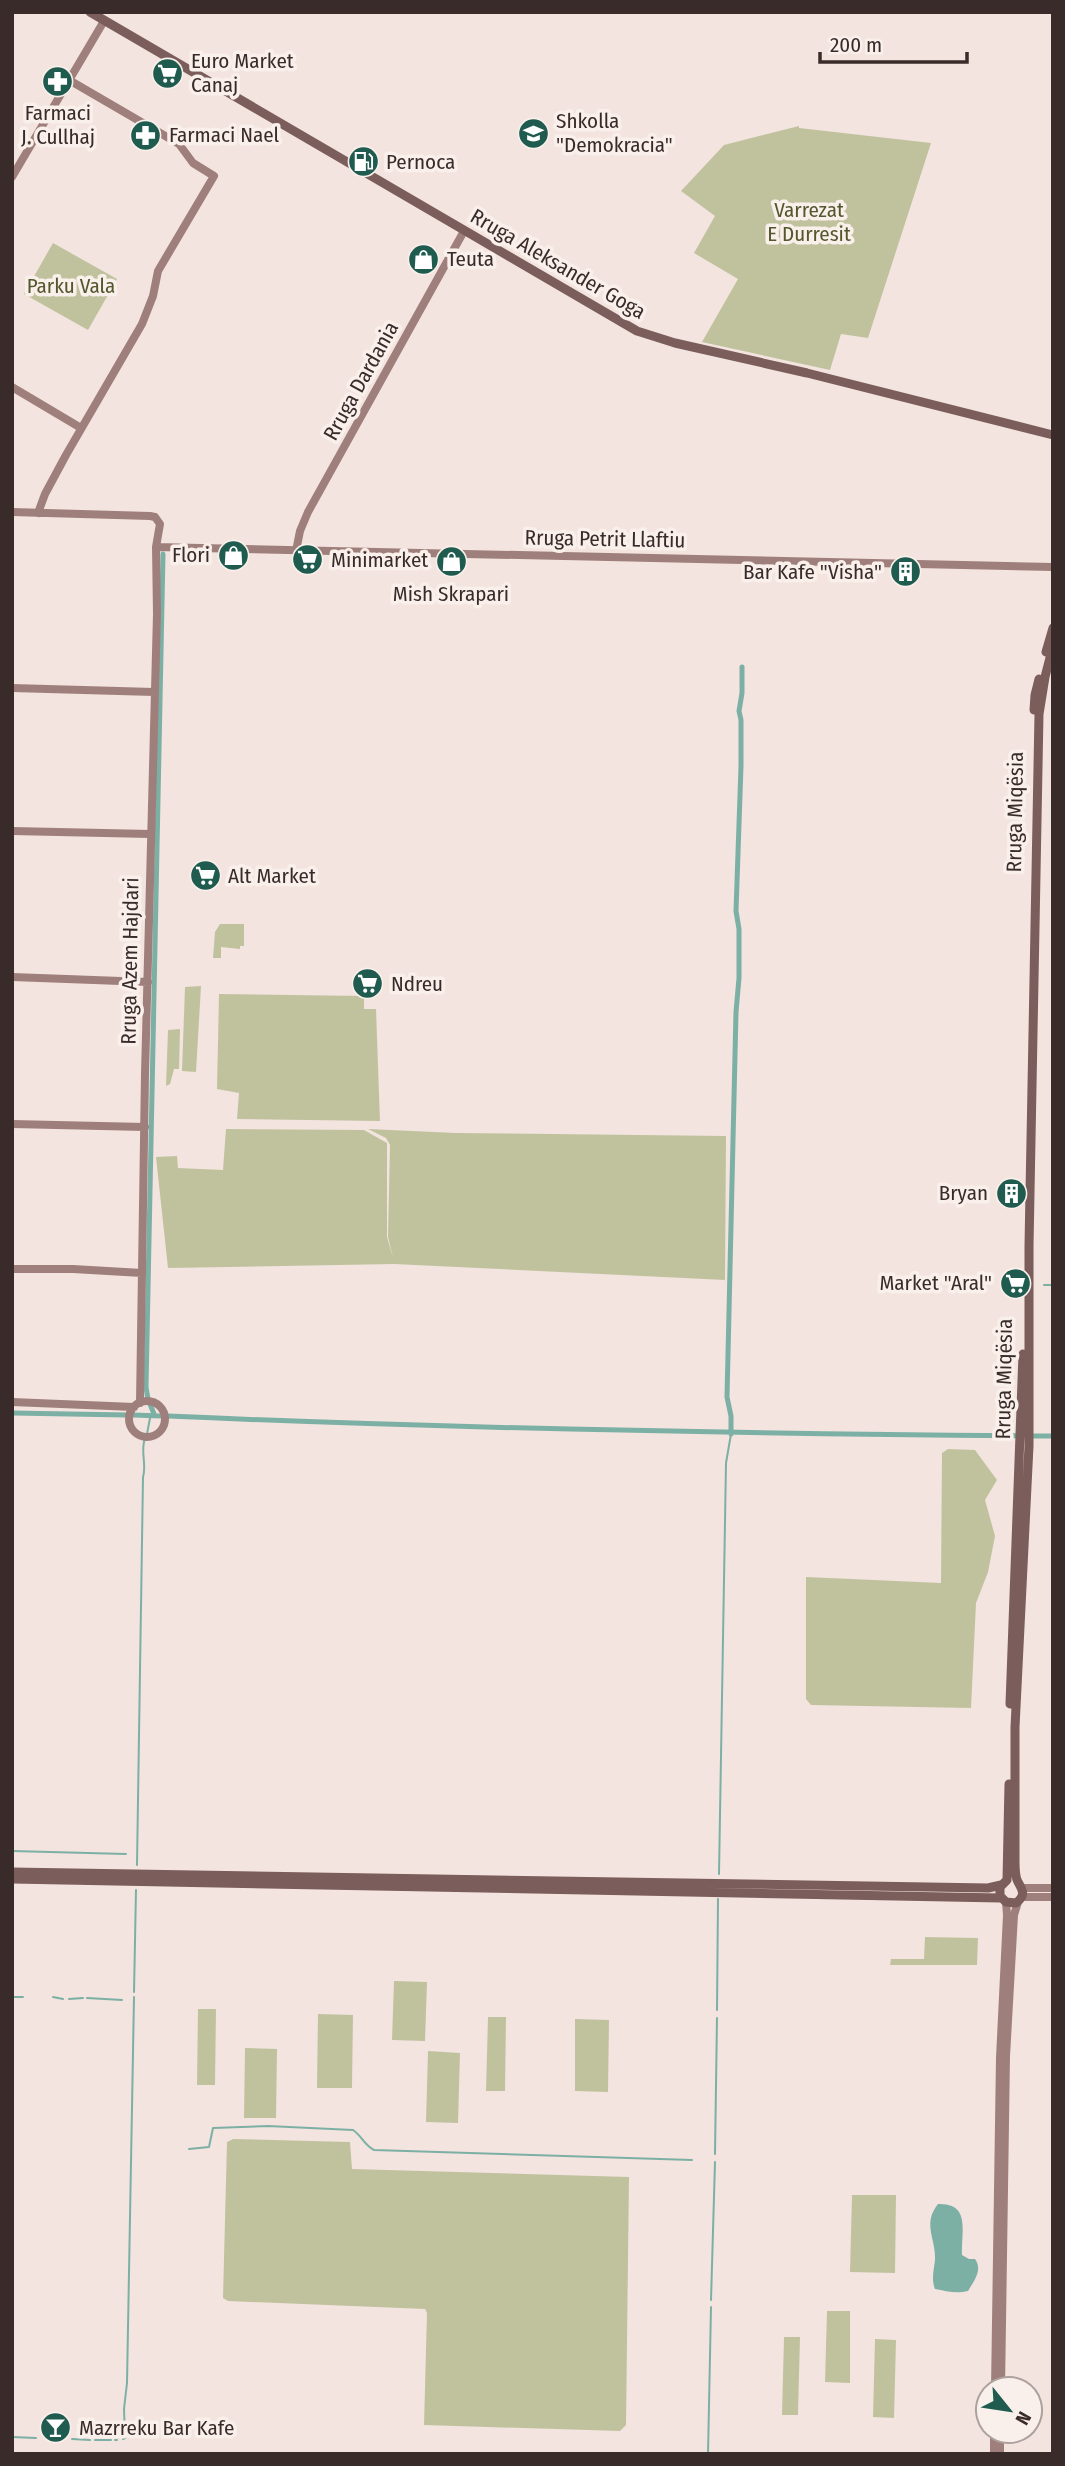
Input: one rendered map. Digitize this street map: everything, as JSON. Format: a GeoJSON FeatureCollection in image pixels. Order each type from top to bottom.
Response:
{"type":"FeatureCollection","features":[{"type":"Feature","properties":{"kind":"main road","name":"Rruga Aleksander Goga"},"geometry":{"type":"LineString","coordinates":[[90,12],[637,331],[675,343],[1053,435]]}},
{"type":"Feature","properties":{"kind":"main road","name":"Rruga Miqësia"},"geometry":{"type":"LineString","coordinates":[[1004,1900],[1015,1889],[1015,1727],[1025,1442],[1035,695],[1053,628]]}},
{"type":"Feature","properties":{"kind":"main road","name":"Rruga Miqësia"},"geometry":{"type":"LineString","coordinates":[[1025,1427],[1039,714],[1053,646]]}},
{"type":"Feature","properties":{"kind":"main road"},"geometry":{"type":"LineString","coordinates":[[12,1871],[1015,1889]]}},
{"type":"Feature","properties":{"kind":"main road"},"geometry":{"type":"LineString","coordinates":[[12,1879],[1004,1900],[1015,1889]]}},
{"type":"Feature","properties":{"kind":"street"},"geometry":{"type":"LineString","coordinates":[[12,177],[104,21]]}},
{"type":"Feature","properties":{"kind":"street"},"geometry":{"type":"LineString","coordinates":[[12,512],[38,513],[45,494],[81,428],[142,324],[153,296],[158,271],[214,176],[192,163],[179,144],[69,80]]}},
{"type":"Feature","properties":{"kind":"street","name":"Rruga Dardania"},"geometry":{"type":"LineString","coordinates":[[296,551],[308,512],[464,231]]}},
{"type":"Feature","properties":{"kind":"street"},"geometry":{"type":"LineString","coordinates":[[12,387],[81,428]]}},
{"type":"Feature","properties":{"kind":"street","name":"Rruga Azem Hajdari"},"geometry":{"type":"LineString","coordinates":[[38,513],[150,516],[159,520],[160,524],[156,547],[142,1273],[137,1405],[129,1418],[134,1432],[144,1437],[158,1434],[164,1425],[163,1410],[154,1403],[137,1405]]}},
{"type":"Feature","properties":{"kind":"street","name":"Rruga Petrit Llaftiu"},"geometry":{"type":"LineString","coordinates":[[156,547],[1053,567]]}},
{"type":"Feature","properties":{"kind":"street"},"geometry":{"type":"LineString","coordinates":[[12,688],[154,692]]}},
{"type":"Feature","properties":{"kind":"street"},"geometry":{"type":"LineString","coordinates":[[12,831],[150,835]]}},
{"type":"Feature","properties":{"kind":"street"},"geometry":{"type":"LineString","coordinates":[[12,977],[148,982]]}},
{"type":"Feature","properties":{"kind":"street"},"geometry":{"type":"LineString","coordinates":[[12,1124],[145,1127]]}},
{"type":"Feature","properties":{"kind":"street"},"geometry":{"type":"LineString","coordinates":[[12,1269],[142,1273]]}},
{"type":"Feature","properties":{"kind":"street"},"geometry":{"type":"LineString","coordinates":[[12,1402],[137,1405]]}},
{"type":"Feature","properties":{"kind":"street"},"geometry":{"type":"LineString","coordinates":[[1015,1889],[1053,1888]]}},
{"type":"Feature","properties":{"kind":"street"},"geometry":{"type":"LineString","coordinates":[[1015,1889],[1053,1897]]}},
{"type":"Feature","properties":{"kind":"street"},"geometry":{"type":"LineString","coordinates":[[1001,2375],[1006,2056],[1015,1889]]}},
{"type":"Feature","properties":{"kind":"street"},"geometry":{"type":"LineString","coordinates":[[995,2375],[1001,2046],[1007,1915],[1004,1900]]}},
{"type":"Feature","properties":{"kind":"green space","name":"Varrezat E Durresit"},"geometry":{"type":"Polygon","coordinates":[[[799,126],[931,143],[868,338],[841,334],[830,370],[702,342],[738,279],[694,253],[715,216],[681,191],[724,145],[799,126]]]}},
{"type":"Feature","properties":{"kind":"green space","name":"Parku Vala"},"geometry":{"type":"Polygon","coordinates":[[[53,243],[117,279],[88,330],[24,294],[53,243]]]}},
{"type":"Feature","properties":{"kind":"green space"},"geometry":{"type":"Polygon","coordinates":[[[220,924],[244,924],[244,946],[240,946],[240,949],[221,947],[221,958],[213,958],[215,932],[220,924]]]}},
{"type":"Feature","properties":{"kind":"green space"},"geometry":{"type":"Polygon","coordinates":[[[201,986],[196,1072],[182,1071],[185,987],[201,986]]]}},
{"type":"Feature","properties":{"kind":"green space"},"geometry":{"type":"Polygon","coordinates":[[[219,994],[364,996],[364,1009],[376,1009],[380,1121],[237,1119],[239,1093],[217,1089],[219,994]]]}},
{"type":"Feature","properties":{"kind":"green space"},"geometry":{"type":"Polygon","coordinates":[[[180,1029],[179,1069],[174,1069],[170,1084],[166,1086],[168,1030],[180,1029]]]}},
{"type":"Feature","properties":{"kind":"green space"},"geometry":{"type":"Polygon","coordinates":[[[226,1129],[364,1130],[387,1143],[387,1237],[393,1258],[388,1237],[390,1145],[386,1138],[368,1129],[456,1133],[726,1136],[725,1280],[394,1264],[168,1268],[156,1157],[177,1156],[178,1168],[223,1170],[226,1129]]]}},
{"type":"Feature","properties":{"kind":"green space"},"geometry":{"type":"Polygon","coordinates":[[[948,1449],[975,1450],[997,1480],[985,1500],[995,1536],[988,1572],[976,1603],[971,1708],[811,1705],[806,1699],[806,1577],[941,1583],[942,1453],[948,1449]]]}},
{"type":"Feature","properties":{"kind":"green space"},"geometry":{"type":"Polygon","coordinates":[[[925,1937],[978,1938],[977,1965],[890,1965],[891,1959],[924,1959],[925,1937]]]}},
{"type":"Feature","properties":{"kind":"green space"},"geometry":{"type":"Polygon","coordinates":[[[394,1981],[427,1982],[425,2041],[392,2040],[394,1981]]]}},
{"type":"Feature","properties":{"kind":"green space"},"geometry":{"type":"Polygon","coordinates":[[[198,2009],[216,2009],[215,2085],[197,2085],[198,2009]]]}},
{"type":"Feature","properties":{"kind":"green space"},"geometry":{"type":"Polygon","coordinates":[[[318,2014],[353,2015],[352,2088],[317,2088],[318,2014]]]}},
{"type":"Feature","properties":{"kind":"green space"},"geometry":{"type":"Polygon","coordinates":[[[488,2017],[506,2017],[505,2091],[486,2091],[488,2017]]]}},
{"type":"Feature","properties":{"kind":"green space"},"geometry":{"type":"Polygon","coordinates":[[[575,2019],[609,2020],[608,2092],[575,2091],[575,2019]]]}},
{"type":"Feature","properties":{"kind":"green space"},"geometry":{"type":"Polygon","coordinates":[[[245,2048],[277,2049],[276,2118],[244,2118],[245,2048]]]}},
{"type":"Feature","properties":{"kind":"green space"},"geometry":{"type":"Polygon","coordinates":[[[428,2051],[460,2053],[458,2123],[426,2122],[428,2051]]]}},
{"type":"Feature","properties":{"kind":"green space"},"geometry":{"type":"Polygon","coordinates":[[[233,2139],[350,2142],[352,2169],[629,2177],[626,2425],[620,2431],[424,2425],[425,2309],[228,2301],[223,2298],[227,2142],[233,2139]]]}},
{"type":"Feature","properties":{"kind":"green space"},"geometry":{"type":"Polygon","coordinates":[[[852,2195],[896,2195],[895,2273],[850,2272],[852,2195]]]}},
{"type":"Feature","properties":{"kind":"green space"},"geometry":{"type":"Polygon","coordinates":[[[827,2311],[850,2311],[850,2383],[825,2382],[827,2311]]]}},
{"type":"Feature","properties":{"kind":"green space"},"geometry":{"type":"Polygon","coordinates":[[[784,2337],[800,2337],[798,2415],[782,2415],[784,2337]]]}},
{"type":"Feature","properties":{"kind":"green space"},"geometry":{"type":"Polygon","coordinates":[[[875,2339],[896,2340],[894,2418],[873,2417],[875,2339]]]}},
{"type":"Feature","properties":{"kind":"water"},"geometry":{"type":"Polygon","coordinates":[[[938,2204],[956,2208],[960,2213],[963,2228],[962,2255],[975,2259],[978,2267],[977,2275],[968,2291],[935,2289],[935,2252],[930,2225],[933,2211],[938,2204]]]}},
{"type":"Feature","properties":{"kind":"waterway"},"geometry":{"type":"LineString","coordinates":[[148,1399],[146,1387],[163,554]]}},
{"type":"Feature","properties":{"kind":"waterway"},"geometry":{"type":"LineString","coordinates":[[731,1434],[727,1397],[739,978],[739,929],[736,911],[742,667]]}},
{"type":"Feature","properties":{"kind":"waterway"},"geometry":{"type":"LineString","coordinates":[[1044,1285],[1053,1285]]}},
{"type":"Feature","properties":{"kind":"waterway"},"geometry":{"type":"LineString","coordinates":[[150,1404],[154,1414]]}},
{"type":"Feature","properties":{"kind":"waterway"},"geometry":{"type":"LineString","coordinates":[[12,1413],[127,1415]]}},
{"type":"Feature","properties":{"kind":"waterway"},"geometry":{"type":"LineString","coordinates":[[147,1434],[150,1418],[154,1414]]}},
{"type":"Feature","properties":{"kind":"waterway"},"geometry":{"type":"LineString","coordinates":[[133,1415],[162,1416]]}},
{"type":"Feature","properties":{"kind":"waterway"},"geometry":{"type":"LineString","coordinates":[[168,1416],[610,1430],[1053,1436]]}},
{"type":"Feature","properties":{"kind":"waterway"},"geometry":{"type":"LineString","coordinates":[[719,1874],[726,1463],[731,1434]]}},
{"type":"Feature","properties":{"kind":"waterway"},"geometry":{"type":"LineString","coordinates":[[137,1865],[145,1439]]}},
{"type":"Feature","properties":{"kind":"waterway"},"geometry":{"type":"LineString","coordinates":[[12,1851],[126,1854]]}},
{"type":"Feature","properties":{"kind":"waterway"},"geometry":{"type":"LineString","coordinates":[[134,1992],[136,1890]]}},
{"type":"Feature","properties":{"kind":"waterway"},"geometry":{"type":"LineString","coordinates":[[717,2010],[718,1899]]}},
{"type":"Feature","properties":{"kind":"waterway"},"geometry":{"type":"LineString","coordinates":[[12,1997],[23,1997]]}},
{"type":"Feature","properties":{"kind":"waterway"},"geometry":{"type":"LineString","coordinates":[[53,1997],[63,1999]]}},
{"type":"Feature","properties":{"kind":"waterway"},"geometry":{"type":"LineString","coordinates":[[123,2439],[127,2383],[134,1997]]}},
{"type":"Feature","properties":{"kind":"waterway"},"geometry":{"type":"LineString","coordinates":[[69,1999],[83,1998]]}},
{"type":"Feature","properties":{"kind":"waterway"},"geometry":{"type":"LineString","coordinates":[[87,1998],[122,2000]]}},
{"type":"Feature","properties":{"kind":"waterway"},"geometry":{"type":"LineString","coordinates":[[715,2154],[717,2018]]}},
{"type":"Feature","properties":{"kind":"waterway"},"geometry":{"type":"LineString","coordinates":[[189,2149],[209,2147],[213,2128],[268,2126],[353,2130],[374,2150],[692,2160]]}},
{"type":"Feature","properties":{"kind":"waterway"},"geometry":{"type":"LineString","coordinates":[[711,2300],[715,2162]]}},
{"type":"Feature","properties":{"kind":"waterway"},"geometry":{"type":"LineString","coordinates":[[708,2454],[711,2307]]}},
{"type":"Feature","properties":{"kind":"waterway"},"geometry":{"type":"LineString","coordinates":[[12,2437],[36,2438]]}},
{"type":"Feature","properties":{"kind":"waterway"},"geometry":{"type":"LineString","coordinates":[[55,2439],[63,2439]]}},
{"type":"Feature","properties":{"kind":"waterway"},"geometry":{"type":"LineString","coordinates":[[72,2439],[90,2440]]}},
{"type":"Feature","properties":{"kind":"waterway"},"geometry":{"type":"LineString","coordinates":[[95,2440],[111,2440]]}},
{"type":"Feature","properties":{"kind":"place","name":"Euro Market Canaj"},"geometry":{"type":"Point","coordinates":[168,73]}},
{"type":"Feature","properties":{"kind":"place","name":"Farmaci J. Cullhaj"},"geometry":{"type":"Point","coordinates":[58,81]}},
{"type":"Feature","properties":{"kind":"place","name":"Shkolla \"Demokracia\""},"geometry":{"type":"Point","coordinates":[533,133]}},
{"type":"Feature","properties":{"kind":"place","name":"Farmaci Nael"},"geometry":{"type":"Point","coordinates":[146,135]}},
{"type":"Feature","properties":{"kind":"place","name":"Pernoca"},"geometry":{"type":"Point","coordinates":[363,162]}},
{"type":"Feature","properties":{"kind":"place","name":"Teuta"},"geometry":{"type":"Point","coordinates":[424,259]}},
{"type":"Feature","properties":{"kind":"place","name":"Flori"},"geometry":{"type":"Point","coordinates":[233,555]}},
{"type":"Feature","properties":{"kind":"place","name":"Minimarket"},"geometry":{"type":"Point","coordinates":[308,560]}},
{"type":"Feature","properties":{"kind":"place","name":"Mish Skrapari"},"geometry":{"type":"Point","coordinates":[451,562]}},
{"type":"Feature","properties":{"kind":"place","name":"Bar Kafe \"Visha\""},"geometry":{"type":"Point","coordinates":[905,572]}},
{"type":"Feature","properties":{"kind":"place","name":"Alt Market"},"geometry":{"type":"Point","coordinates":[205,876]}},
{"type":"Feature","properties":{"kind":"place","name":"Ndreu"},"geometry":{"type":"Point","coordinates":[368,984]}},
{"type":"Feature","properties":{"kind":"place","name":"Bryan"},"geometry":{"type":"Point","coordinates":[1011,1193]}},
{"type":"Feature","properties":{"kind":"place","name":"Market \"Aral\""},"geometry":{"type":"Point","coordinates":[1015,1283]}},
{"type":"Feature","properties":{"kind":"place","name":"Mazrreku Bar Kafe"},"geometry":{"type":"Point","coordinates":[56,2428]}}]}
